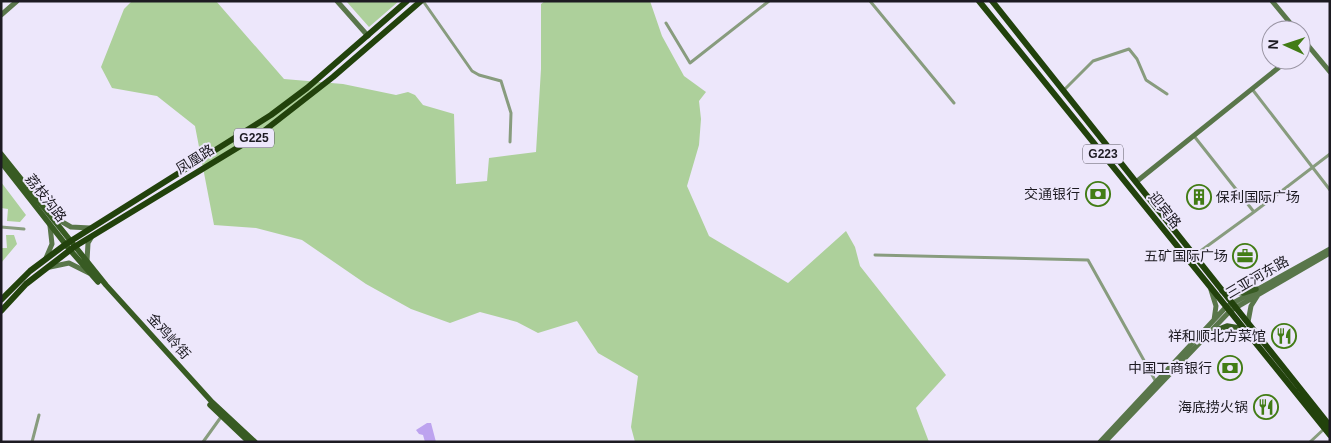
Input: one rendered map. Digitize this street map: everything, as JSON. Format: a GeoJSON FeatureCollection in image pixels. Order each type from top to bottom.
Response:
{"type":"FeatureCollection","features":[{"type":"Feature","properties":{"kind":"highway","name":"凤凰路"},"geometry":{"type":"LineString","coordinates":[[1,311],[26,284],[93,228],[264,119],[307,88],[407,1]]}},
{"type":"Feature","properties":{"kind":"highway","name":"凤凰路"},"geometry":{"type":"LineString","coordinates":[[1,300],[45,260],[70,246],[91,238],[260,134],[333,77],[422,1]]}},
{"type":"Feature","properties":{"kind":"highway","name":"迎宾路"},"geometry":{"type":"LineString","coordinates":[[979,1],[1210,287],[1248,322],[1328,426],[1330,435]]}},
{"type":"Feature","properties":{"kind":"highway","name":"迎宾路"},"geometry":{"type":"LineString","coordinates":[[992,1],[1195,255],[1222,291],[1244,329],[1328,426]]}},
{"type":"Feature","properties":{"kind":"main road"},"geometry":{"type":"LineString","coordinates":[[1,15],[17,1]]}},
{"type":"Feature","properties":{"kind":"main road"},"geometry":{"type":"LineString","coordinates":[[337,1],[368,36]]}},
{"type":"Feature","properties":{"kind":"main road"},"geometry":{"type":"LineString","coordinates":[[1272,1],[1288,20]]}},
{"type":"Feature","properties":{"kind":"main road"},"geometry":{"type":"LineString","coordinates":[[1311,48],[1330,72]]}},
{"type":"Feature","properties":{"kind":"main road"},"geometry":{"type":"LineString","coordinates":[[1136,182],[1275,70]]}},
{"type":"Feature","properties":{"kind":"main road","name":"荔枝沟路"},"geometry":{"type":"LineString","coordinates":[[1,154],[70,246]]}},
{"type":"Feature","properties":{"kind":"main road","name":"荔枝沟路"},"geometry":{"type":"LineString","coordinates":[[1,162],[46,215]]}},
{"type":"Feature","properties":{"kind":"main road"},"geometry":{"type":"LineString","coordinates":[[46,215],[71,227],[93,228]]}},
{"type":"Feature","properties":{"kind":"main road"},"geometry":{"type":"LineString","coordinates":[[45,260],[50,251],[52,238],[52,229],[46,215]]}},
{"type":"Feature","properties":{"kind":"main road"},"geometry":{"type":"LineString","coordinates":[[87,262],[86,250],[91,238]]}},
{"type":"Feature","properties":{"kind":"main road","name":"金鸡岭街"},"geometry":{"type":"LineString","coordinates":[[70,246],[87,262],[212,402],[255,442]]}},
{"type":"Feature","properties":{"kind":"main road","name":"金鸡岭街"},"geometry":{"type":"LineString","coordinates":[[70,246],[94,277],[221,417],[249,442]]}},
{"type":"Feature","properties":{"kind":"main road","name":"三亚河东路"},"geometry":{"type":"LineString","coordinates":[[1100,442],[1213,322],[1231,307],[1330,249]]}},
{"type":"Feature","properties":{"kind":"main road","name":"三亚河东路"},"geometry":{"type":"LineString","coordinates":[[1258,291],[1330,254]]}},
{"type":"Feature","properties":{"kind":"main road"},"geometry":{"type":"LineString","coordinates":[[45,268],[69,263],[94,277]]}},
{"type":"Feature","properties":{"kind":"main road"},"geometry":{"type":"LineString","coordinates":[[1210,287],[1216,306],[1213,322]]}},
{"type":"Feature","properties":{"kind":"main road"},"geometry":{"type":"LineString","coordinates":[[1222,291],[1243,293],[1258,291]]}},
{"type":"Feature","properties":{"kind":"main road"},"geometry":{"type":"LineString","coordinates":[[1248,322],[1251,306],[1258,291]]}},
{"type":"Feature","properties":{"kind":"main road","name":"三亚河东路"},"geometry":{"type":"LineString","coordinates":[[1105,442],[1209,333],[1231,307]]}},
{"type":"Feature","properties":{"kind":"main road"},"geometry":{"type":"LineString","coordinates":[[1209,333],[1227,326],[1244,329]]}},
{"type":"Feature","properties":{"kind":"street"},"geometry":{"type":"LineString","coordinates":[[422,1],[472,71],[501,81],[511,113],[510,142]]}},
{"type":"Feature","properties":{"kind":"street"},"geometry":{"type":"LineString","coordinates":[[666,23],[690,63],[769,1]]}},
{"type":"Feature","properties":{"kind":"street"},"geometry":{"type":"LineString","coordinates":[[870,1],[954,103]]}},
{"type":"Feature","properties":{"kind":"street"},"geometry":{"type":"LineString","coordinates":[[1063,90],[1093,61],[1129,49],[1137,59],[1146,80],[1166,94]]}},
{"type":"Feature","properties":{"kind":"street"},"geometry":{"type":"LineString","coordinates":[[1252,88],[1330,190]]}},
{"type":"Feature","properties":{"kind":"street"},"geometry":{"type":"LineString","coordinates":[[1194,135],[1254,212]]}},
{"type":"Feature","properties":{"kind":"street"},"geometry":{"type":"LineString","coordinates":[[1195,255],[1330,154]]}},
{"type":"Feature","properties":{"kind":"street"},"geometry":{"type":"LineString","coordinates":[[1,227],[24,229]]}},
{"type":"Feature","properties":{"kind":"street"},"geometry":{"type":"LineString","coordinates":[[875,255],[1088,260],[1157,382]]}},
{"type":"Feature","properties":{"kind":"street"},"geometry":{"type":"LineString","coordinates":[[32,442],[40,415]]}},
{"type":"Feature","properties":{"kind":"street"},"geometry":{"type":"LineString","coordinates":[[203,442],[221,417]]}},
{"type":"Feature","properties":{"kind":"street"},"geometry":{"type":"LineString","coordinates":[[1310,442],[1318,437],[1328,426]]}},
{"type":"Feature","properties":{"kind":"street"},"geometry":{"type":"LineString","coordinates":[[1317,442],[1318,437]]}},
{"type":"Feature","properties":{"kind":"green space"},"geometry":{"type":"Polygon","coordinates":[[[132,1],[216,1],[284,79],[343,84],[396,95],[408,92],[415,95],[423,105],[454,114],[456,184],[487,181],[489,158],[536,152],[541,69],[541,4],[545,1],[650,1],[662,36],[684,76],[706,92],[699,101],[701,119],[699,145],[687,186],[709,236],[788,283],[846,231],[855,247],[860,266],[946,375],[916,408],[929,442],[635,442],[631,427],[638,376],[598,353],[577,321],[538,333],[517,322],[480,312],[450,323],[411,309],[366,284],[302,240],[256,228],[214,225],[195,126],[157,96],[112,88],[101,67],[124,9],[132,1]]]}},
{"type":"Feature","properties":{"kind":"green space"},"geometry":{"type":"Polygon","coordinates":[[[346,1],[399,1],[369,27],[346,1]]]}},
{"type":"Feature","properties":{"kind":"green space"},"geometry":{"type":"Polygon","coordinates":[[[1,182],[26,215],[20,222],[7,221],[8,209],[1,208],[1,182]]]}},
{"type":"Feature","properties":{"kind":"green space"},"geometry":{"type":"Polygon","coordinates":[[[6,235],[14,235],[17,244],[1,263],[1,248],[7,248],[6,235]]]}},
{"type":"Feature","properties":{"kind":"shaded area"},"geometry":{"type":"Polygon","coordinates":[[[427,423],[431,423],[436,442],[425,442],[423,435],[419,434],[416,430],[427,423]]]}},
{"type":"Feature","properties":{"kind":"place","name":"交通银行"},"geometry":{"type":"Point","coordinates":[1098,194]}},
{"type":"Feature","properties":{"kind":"place","name":"保利国际广场"},"geometry":{"type":"Point","coordinates":[1199,197]}},
{"type":"Feature","properties":{"kind":"place","name":"五矿国际广场"},"geometry":{"type":"Point","coordinates":[1245,256]}},
{"type":"Feature","properties":{"kind":"place","name":"祥和顺北方菜馆"},"geometry":{"type":"Point","coordinates":[1284,336]}},
{"type":"Feature","properties":{"kind":"place","name":"中国工商银行"},"geometry":{"type":"Point","coordinates":[1230,368]}},
{"type":"Feature","properties":{"kind":"place","name":"海底捞火锅"},"geometry":{"type":"Point","coordinates":[1266,407]}}]}
